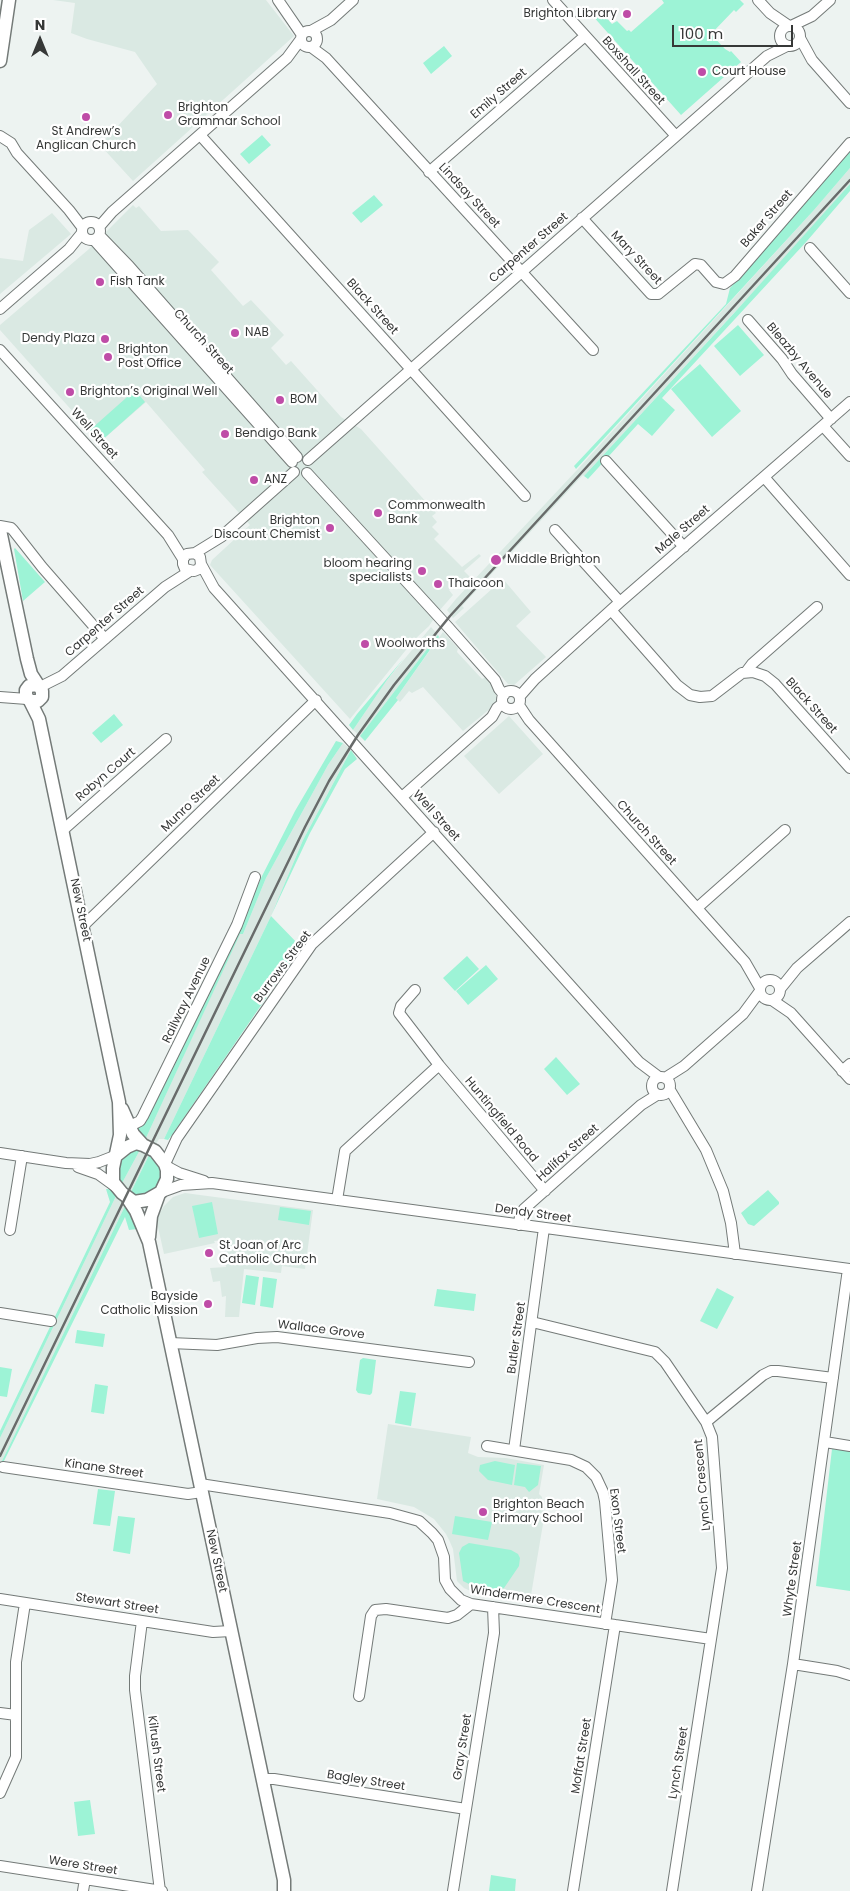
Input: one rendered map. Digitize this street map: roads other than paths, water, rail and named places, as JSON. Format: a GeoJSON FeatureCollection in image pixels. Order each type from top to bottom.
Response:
{"type":"FeatureCollection","features":[{"type":"Feature","properties":{"kind":"main road"},"geometry":{"type":"LineString","coordinates":[[0,61],[9,0]]}},
{"type":"Feature","properties":{"kind":"main road","name":"New Street"},"geometry":{"type":"LineString","coordinates":[[0,530],[125,1127],[117,1155]]}},
{"type":"Feature","properties":{"kind":"main road"},"geometry":{"type":"LineString","coordinates":[[125,1127],[147,1146],[166,1165],[167,1179],[159,1194],[143,1201],[134,1202],[117,1188],[113,1182],[112,1173],[117,1155],[132,1144],[147,1146]]}},
{"type":"Feature","properties":{"kind":"main road","name":"New Street"},"geometry":{"type":"LineString","coordinates":[[149,1242],[150,1218],[159,1194]]}},
{"type":"Feature","properties":{"kind":"main road","name":"New Street"},"geometry":{"type":"LineString","coordinates":[[128,1199],[138,1214],[149,1242],[286,1887]]}},
{"type":"Feature","properties":{"kind":"street"},"geometry":{"type":"LineString","coordinates":[[278,0],[309,39]]}},
{"type":"Feature","properties":{"kind":"street"},"geometry":{"type":"LineString","coordinates":[[1,309],[353,0]]}},
{"type":"Feature","properties":{"kind":"street","name":"Boxshall Street"},"geometry":{"type":"LineString","coordinates":[[553,0],[676,136]]}},
{"type":"Feature","properties":{"kind":"street"},"geometry":{"type":"LineString","coordinates":[[758,0],[770,13],[797,29],[812,60],[850,103]]}},
{"type":"Feature","properties":{"kind":"street"},"geometry":{"type":"LineString","coordinates":[[780,35],[783,28],[812,16],[830,0]]}},
{"type":"Feature","properties":{"kind":"street"},"geometry":{"type":"LineString","coordinates":[[770,13],[782,42],[812,60]]}},
{"type":"Feature","properties":{"kind":"street"},"geometry":{"type":"LineString","coordinates":[[789,46],[797,44],[812,16]]}},
{"type":"Feature","properties":{"kind":"street","name":"Carpenter Street"},"geometry":{"type":"LineString","coordinates":[[767,56],[780,35]]}},
{"type":"Feature","properties":{"kind":"street","name":"Emily Street"},"geometry":{"type":"LineString","coordinates":[[429,172],[585,36]]}},
{"type":"Feature","properties":{"kind":"street","name":"Lindsay Street"},"geometry":{"type":"LineString","coordinates":[[309,39],[593,350]]}},
{"type":"Feature","properties":{"kind":"street","name":"Carpenter Street"},"geometry":{"type":"LineString","coordinates":[[308,460],[767,56],[789,46]]}},
{"type":"Feature","properties":{"kind":"street","name":"Black Street"},"geometry":{"type":"LineString","coordinates":[[200,135],[525,496]]}},
{"type":"Feature","properties":{"kind":"street","name":"Church Street"},"geometry":{"type":"LineString","coordinates":[[0,136],[7,139],[69,210],[90,231],[295,464]]}},
{"type":"Feature","properties":{"kind":"street","name":"Baker Street"},"geometry":{"type":"LineString","coordinates":[[698,264],[719,284],[730,281],[850,142]]}},
{"type":"Feature","properties":{"kind":"street","name":"Church Street"},"geometry":{"type":"LineString","coordinates":[[0,144],[17,152]]}},
{"type":"Feature","properties":{"kind":"street","name":"Mary Street"},"geometry":{"type":"LineString","coordinates":[[582,218],[651,294],[658,294],[693,265],[698,264]]}},
{"type":"Feature","properties":{"kind":"street"},"geometry":{"type":"LineString","coordinates":[[810,248],[850,293]]}},
{"type":"Feature","properties":{"kind":"street","name":"Bleazby Avenue"},"geometry":{"type":"LineString","coordinates":[[748,320],[782,358],[850,456]]}},
{"type":"Feature","properties":{"kind":"street","name":"Well Street"},"geometry":{"type":"LineString","coordinates":[[0,350],[168,535],[183,560]]}},
{"type":"Feature","properties":{"kind":"street","name":"Male Street"},"geometry":{"type":"LineString","coordinates":[[402,797],[620,602],[850,402]]}},
{"type":"Feature","properties":{"kind":"street"},"geometry":{"type":"LineString","coordinates":[[221,536],[194,553],[187,554],[183,560],[184,566],[191,572],[199,569],[221,536],[303,456],[308,460],[311,468],[302,475],[295,464]]}},
{"type":"Feature","properties":{"kind":"street"},"geometry":{"type":"LineString","coordinates":[[606,461],[684,547]]}},
{"type":"Feature","properties":{"kind":"street","name":"Church Street"},"geometry":{"type":"LineString","coordinates":[[307,473],[328,493],[495,680],[499,689],[511,700],[745,962],[776,985],[791,1013]]}},
{"type":"Feature","properties":{"kind":"street"},"geometry":{"type":"LineString","coordinates":[[764,477],[850,575]]}},
{"type":"Feature","properties":{"kind":"street"},"geometry":{"type":"LineString","coordinates":[[0,526],[10,528],[105,639]]}},
{"type":"Feature","properties":{"kind":"street"},"geometry":{"type":"LineString","coordinates":[[555,530],[620,602]]}},
{"type":"Feature","properties":{"kind":"street","name":"Well Street"},"geometry":{"type":"LineString","coordinates":[[168,535],[194,553]]}},
{"type":"Feature","properties":{"kind":"street"},"geometry":{"type":"LineString","coordinates":[[3,543],[14,542],[23,544]]}},
{"type":"Feature","properties":{"kind":"street"},"geometry":{"type":"LineString","coordinates":[[194,553],[200,557],[202,564]]}},
{"type":"Feature","properties":{"kind":"street","name":"Carpenter Street"},"geometry":{"type":"LineString","coordinates":[[164,587],[183,560]]}},
{"type":"Feature","properties":{"kind":"street","name":"Well Street"},"geometry":{"type":"LineString","coordinates":[[202,564],[214,588]]}},
{"type":"Feature","properties":{"kind":"street","name":"Carpenter Street"},"geometry":{"type":"LineString","coordinates":[[34,693],[62,676],[164,587],[191,572]]}},
{"type":"Feature","properties":{"kind":"street","name":"Well Street"},"geometry":{"type":"LineString","coordinates":[[191,572],[214,588],[316,700],[661,1086],[682,1112],[706,1150],[724,1191],[733,1231],[735,1254]]}},
{"type":"Feature","properties":{"kind":"street"},"geometry":{"type":"LineString","coordinates":[[611,610],[677,685],[690,695],[700,697],[712,696],[738,675],[746,672],[752,664],[816,608]]}},
{"type":"Feature","properties":{"kind":"street","name":"Black Street"},"geometry":{"type":"LineString","coordinates":[[746,672],[759,674],[771,680],[850,768]]}},
{"type":"Feature","properties":{"kind":"street"},"geometry":{"type":"LineString","coordinates":[[3,697],[34,693]]}},
{"type":"Feature","properties":{"kind":"street","name":"Munro Street"},"geometry":{"type":"LineString","coordinates":[[83,926],[316,700]]}},
{"type":"Feature","properties":{"kind":"street","name":"Robyn Court"},"geometry":{"type":"LineString","coordinates":[[63,830],[166,739]]}},
{"type":"Feature","properties":{"kind":"street"},"geometry":{"type":"LineString","coordinates":[[697,908],[785,830]]}},
{"type":"Feature","properties":{"kind":"street","name":"Burrows Street"},"geometry":{"type":"LineString","coordinates":[[166,1165],[177,1138],[312,944],[434,832]]}},
{"type":"Feature","properties":{"kind":"street","name":"Railway Avenue"},"geometry":{"type":"LineString","coordinates":[[125,1127],[140,1121],[143,1116],[230,938],[255,877]]}},
{"type":"Feature","properties":{"kind":"street"},"geometry":{"type":"LineString","coordinates":[[776,985],[778,997],[769,1000],[762,996],[760,990],[764,983],[776,985],[850,922]]}},
{"type":"Feature","properties":{"kind":"street","name":"Church Street"},"geometry":{"type":"LineString","coordinates":[[745,962],[760,990]]}},
{"type":"Feature","properties":{"kind":"street","name":"Huntingfield Road"},"geometry":{"type":"LineString","coordinates":[[415,990],[401,1006],[399,1013],[439,1065],[544,1191]]}},
{"type":"Feature","properties":{"kind":"street","name":"Halifax Street"},"geometry":{"type":"LineString","coordinates":[[743,1014],[760,990]]}},
{"type":"Feature","properties":{"kind":"street","name":"Church Street"},"geometry":{"type":"LineString","coordinates":[[769,1000],[791,1013],[846,1067],[850,1079]]}},
{"type":"Feature","properties":{"kind":"street","name":"Halifax Street"},"geometry":{"type":"LineString","coordinates":[[519,1225],[520,1216],[524,1209],[544,1191],[743,1014],[769,1000]]}},
{"type":"Feature","properties":{"kind":"street"},"geometry":{"type":"LineString","coordinates":[[337,1200],[345,1151],[439,1065]]}},
{"type":"Feature","properties":{"kind":"street"},"geometry":{"type":"LineString","coordinates":[[147,1146],[165,1146],[177,1138]]}},
{"type":"Feature","properties":{"kind":"street"},"geometry":{"type":"LineString","coordinates":[[0,1153],[66,1163],[93,1164],[117,1155]]}},
{"type":"Feature","properties":{"kind":"street"},"geometry":{"type":"LineString","coordinates":[[10,1230],[22,1156]]}},
{"type":"Feature","properties":{"kind":"street"},"geometry":{"type":"LineString","coordinates":[[66,1163],[98,1174],[117,1188]]}},
{"type":"Feature","properties":{"kind":"street","name":"Dendy Street"},"geometry":{"type":"LineString","coordinates":[[166,1165],[182,1174],[212,1183],[849,1269]]}},
{"type":"Feature","properties":{"kind":"street","name":"Dendy Street"},"geometry":{"type":"LineString","coordinates":[[159,1194],[181,1185],[212,1183]]}},
{"type":"Feature","properties":{"kind":"street","name":"Butler Street"},"geometry":{"type":"LineString","coordinates":[[514,1450],[544,1228]]}},
{"type":"Feature","properties":{"kind":"street","name":"Whyte Street"},"geometry":{"type":"LineString","coordinates":[[757,1891],[793,1664],[849,1269]]}},
{"type":"Feature","properties":{"kind":"street"},"geometry":{"type":"LineString","coordinates":[[0,1313],[51,1321]]}},
{"type":"Feature","properties":{"kind":"street","name":"Lynch Crescent"},"geometry":{"type":"LineString","coordinates":[[532,1322],[655,1352],[665,1362],[710,1429],[714,1445],[722,1568],[711,1639]]}},
{"type":"Feature","properties":{"kind":"street","name":"Wallace Grove"},"geometry":{"type":"LineString","coordinates":[[170,1343],[217,1345],[257,1338],[277,1337],[469,1362]]}},
{"type":"Feature","properties":{"kind":"street"},"geometry":{"type":"LineString","coordinates":[[706,1422],[770,1371],[778,1370],[833,1378]]}},
{"type":"Feature","properties":{"kind":"street"},"geometry":{"type":"LineString","coordinates":[[825,1442],[850,1446]]}},
{"type":"Feature","properties":{"kind":"street","name":"Exon Street"},"geometry":{"type":"LineString","coordinates":[[487,1446],[563,1458],[580,1463],[591,1471],[600,1485],[604,1501],[612,1580],[610,1625]]}},
{"type":"Feature","properties":{"kind":"street","name":"Kinane Street"},"geometry":{"type":"LineString","coordinates":[[3,1467],[188,1494],[201,1488]]}},
{"type":"Feature","properties":{"kind":"street","name":"Windermere Crescent"},"geometry":{"type":"LineString","coordinates":[[201,1488],[390,1513],[419,1521],[432,1533],[440,1546],[444,1557],[446,1580],[450,1589],[461,1600],[471,1604],[711,1639]]}},
{"type":"Feature","properties":{"kind":"street","name":"Stewart Street"},"geometry":{"type":"LineString","coordinates":[[0,1599],[213,1632],[231,1631]]}},
{"type":"Feature","properties":{"kind":"street"},"geometry":{"type":"LineString","coordinates":[[0,1793],[16,1757],[16,1662],[25,1603]]}},
{"type":"Feature","properties":{"kind":"street"},"geometry":{"type":"LineString","coordinates":[[359,1696],[371,1616],[375,1610],[386,1609],[448,1618],[458,1615],[471,1604]]}},
{"type":"Feature","properties":{"kind":"street","name":"Gray Street"},"geometry":{"type":"LineString","coordinates":[[453,1891],[494,1633],[493,1607]]}},
{"type":"Feature","properties":{"kind":"street","name":"Kilrush Street"},"geometry":{"type":"LineString","coordinates":[[142,1621],[135,1690],[161,1891]]}},
{"type":"Feature","properties":{"kind":"street","name":"Moffat Street"},"geometry":{"type":"LineString","coordinates":[[573,1891],[610,1625]]}},
{"type":"Feature","properties":{"kind":"street","name":"Lynch Street"},"geometry":{"type":"LineString","coordinates":[[672,1891],[711,1639]]}},
{"type":"Feature","properties":{"kind":"street"},"geometry":{"type":"LineString","coordinates":[[793,1664],[849,1673]]}},
{"type":"Feature","properties":{"kind":"street"},"geometry":{"type":"LineString","coordinates":[[0,1712],[16,1715]]}},
{"type":"Feature","properties":{"kind":"street","name":"Bagley Street"},"geometry":{"type":"LineString","coordinates":[[263,1779],[274,1779],[466,1809]]}},
{"type":"Feature","properties":{"kind":"street","name":"Were Street"},"geometry":{"type":"LineString","coordinates":[[0,1866],[161,1891]]}},
{"type":"Feature","properties":{"kind":"street"},"geometry":{"type":"LineString","coordinates":[[83,1891],[84,1879]]}},
{"type":"Feature","properties":{"kind":"railway"},"geometry":{"type":"LineString","coordinates":[[0,1456],[305,827],[329,781],[358,735],[394,685],[450,616],[850,180]]}},
{"type":"Feature","properties":{"kind":"place","name":"Brighton Library"},"geometry":{"type":"Point","coordinates":[627,14]}},
{"type":"Feature","properties":{"kind":"place","name":"Court House"},"geometry":{"type":"Point","coordinates":[702,72]}},
{"type":"Feature","properties":{"kind":"place","name":"Brighton Grammar School"},"geometry":{"type":"Point","coordinates":[168,115]}},
{"type":"Feature","properties":{"kind":"place","name":"St Andrew’s Anglican Church"},"geometry":{"type":"Point","coordinates":[86,117]}},
{"type":"Feature","properties":{"kind":"place","name":"Fish Tank"},"geometry":{"type":"Point","coordinates":[100,282]}},
{"type":"Feature","properties":{"kind":"place","name":"NAB"},"geometry":{"type":"Point","coordinates":[235,333]}},
{"type":"Feature","properties":{"kind":"place","name":"Dendy Plaza"},"geometry":{"type":"Point","coordinates":[105,339]}},
{"type":"Feature","properties":{"kind":"place","name":"Brighton Post Office"},"geometry":{"type":"Point","coordinates":[108,357]}},
{"type":"Feature","properties":{"kind":"place","name":"Brighton’s Original Well"},"geometry":{"type":"Point","coordinates":[70,392]}},
{"type":"Feature","properties":{"kind":"place","name":"BOM"},"geometry":{"type":"Point","coordinates":[280,400]}},
{"type":"Feature","properties":{"kind":"place","name":"Bendigo Bank"},"geometry":{"type":"Point","coordinates":[225,434]}},
{"type":"Feature","properties":{"kind":"place","name":"ANZ"},"geometry":{"type":"Point","coordinates":[254,480]}},
{"type":"Feature","properties":{"kind":"place","name":"Commonwealth Bank"},"geometry":{"type":"Point","coordinates":[378,513]}},
{"type":"Feature","properties":{"kind":"place","name":"Brighton Discount Chemist"},"geometry":{"type":"Point","coordinates":[330,528]}},
{"type":"Feature","properties":{"kind":"place","name":"Middle Brighton"},"geometry":{"type":"Point","coordinates":[496,560]}},
{"type":"Feature","properties":{"kind":"place","name":"bloom hearing specialists"},"geometry":{"type":"Point","coordinates":[422,571]}},
{"type":"Feature","properties":{"kind":"place","name":"Thaicoon"},"geometry":{"type":"Point","coordinates":[438,584]}},
{"type":"Feature","properties":{"kind":"place","name":"Woolworths"},"geometry":{"type":"Point","coordinates":[365,644]}},
{"type":"Feature","properties":{"kind":"place","name":"St Joan of Arc Catholic Church"},"geometry":{"type":"Point","coordinates":[209,1253]}},
{"type":"Feature","properties":{"kind":"place","name":"Bayside Catholic Mission"},"geometry":{"type":"Point","coordinates":[208,1304]}},
{"type":"Feature","properties":{"kind":"place","name":"Brighton Beach Primary School"},"geometry":{"type":"Point","coordinates":[483,1512]}}]}
